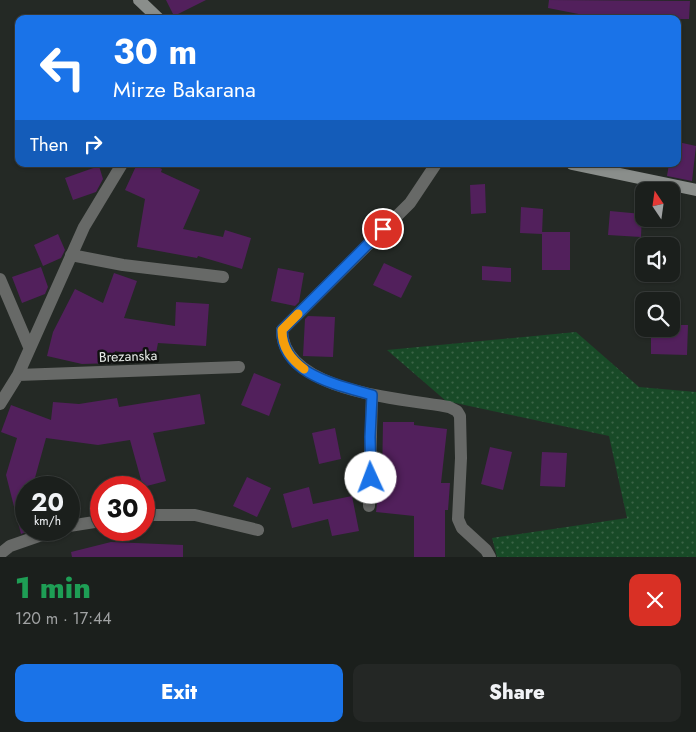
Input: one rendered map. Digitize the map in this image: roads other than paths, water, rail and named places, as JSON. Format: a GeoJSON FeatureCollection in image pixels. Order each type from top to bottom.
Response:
{"type":"FeatureCollection","features":[{"type":"Feature","properties":{"kind":"street"},"geometry":{"type":"LineString","coordinates":[[139,0],[155,15]]}},
{"type":"Feature","properties":{"kind":"street"},"geometry":{"type":"LineString","coordinates":[[0,404],[18,375],[84,227],[120,167]]}},
{"type":"Feature","properties":{"kind":"street"},"geometry":{"type":"LineString","coordinates":[[434,167],[410,203],[282,330],[284,347],[294,362],[312,374],[372,395],[432,404],[457,411],[460,416],[461,458],[458,518],[462,528],[486,550],[490,557]]}},
{"type":"Feature","properties":{"kind":"street"},"geometry":{"type":"LineString","coordinates":[[586,167],[696,190]]}},
{"type":"Feature","properties":{"kind":"street"},"geometry":{"type":"LineString","coordinates":[[71,255],[123,265],[224,277]]}},
{"type":"Feature","properties":{"kind":"street"},"geometry":{"type":"LineString","coordinates":[[0,279],[29,347]]}},
{"type":"Feature","properties":{"kind":"street","name":"Brezanska"},"geometry":{"type":"LineString","coordinates":[[18,375],[239,367]]}},
{"type":"Feature","properties":{"kind":"street"},"geometry":{"type":"LineString","coordinates":[[369,506],[372,395]]}},
{"type":"Feature","properties":{"kind":"street"},"geometry":{"type":"LineString","coordinates":[[155,515],[195,515],[258,530]]}},
{"type":"Feature","properties":{"kind":"street"},"geometry":{"type":"LineString","coordinates":[[0,554],[10,546],[24,541]]}}]}
